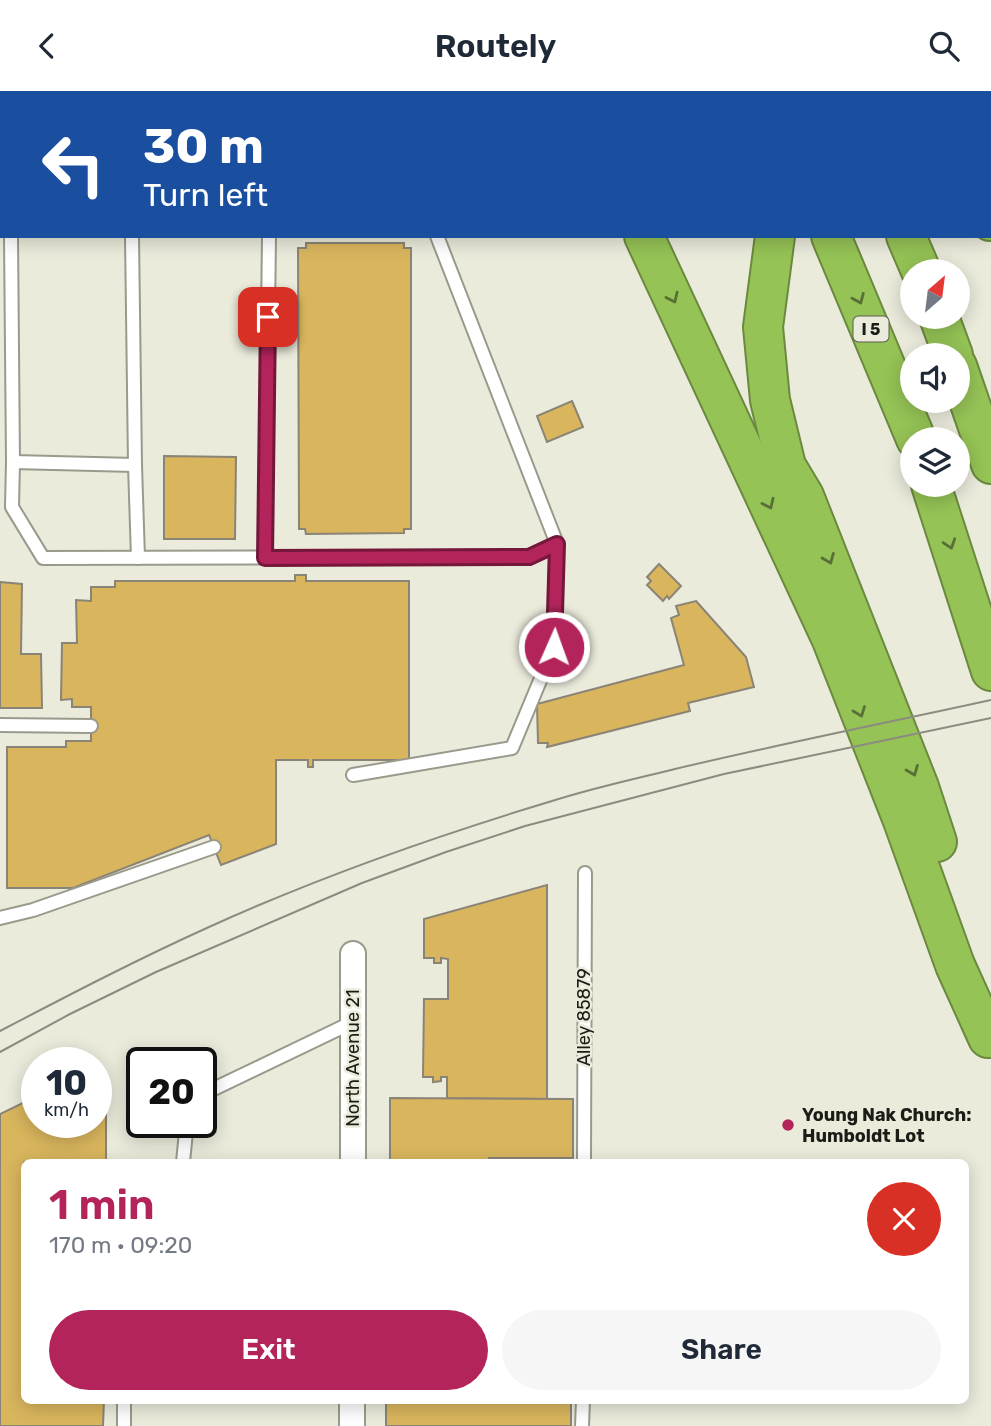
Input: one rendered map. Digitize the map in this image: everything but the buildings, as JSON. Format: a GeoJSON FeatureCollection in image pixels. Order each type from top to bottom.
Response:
{"type":"FeatureCollection","features":[{"type":"Feature","properties":{"kind":"highway"},"geometry":{"type":"LineString","coordinates":[[645,238],[832,640],[902,818],[955,965],[990,1044]]}},
{"type":"Feature","properties":{"kind":"highway"},"geometry":{"type":"LineString","coordinates":[[775,238],[763,327],[770,400],[786,466],[804,496],[928,813],[966,927],[990,1044]]}},
{"type":"Feature","properties":{"kind":"highway"},"geometry":{"type":"LineString","coordinates":[[793,238],[789,251],[782,315],[786,390],[802,462],[804,496]]}},
{"type":"Feature","properties":{"kind":"highway","name":"I 5"},"geometry":{"type":"LineString","coordinates":[[832,238],[912,427]]}},
{"type":"Feature","properties":{"kind":"highway"},"geometry":{"type":"LineString","coordinates":[[907,238],[916,259]]}},
{"type":"Feature","properties":{"kind":"highway"},"geometry":{"type":"LineString","coordinates":[[970,400],[991,464]]}},
{"type":"Feature","properties":{"kind":"highway"},"geometry":{"type":"LineString","coordinates":[[935,497],[991,671]]}},
{"type":"Feature","properties":{"kind":"street","name":"North Avenue 21"},"geometry":{"type":"LineString","coordinates":[[353,954],[353,1159]]}},
{"type":"Feature","properties":{"kind":"street"},"geometry":{"type":"LineString","coordinates":[[352,1404],[352,1426]]}},
{"type":"Feature","properties":{"kind":"lane"},"geometry":{"type":"LineString","coordinates":[[11,238],[13,462],[6,507],[43,558],[529,557],[557,544]]}},
{"type":"Feature","properties":{"kind":"lane"},"geometry":{"type":"LineString","coordinates":[[132,238],[138,558]]}},
{"type":"Feature","properties":{"kind":"lane"},"geometry":{"type":"LineString","coordinates":[[265,558],[269,238]]}},
{"type":"Feature","properties":{"kind":"lane"},"geometry":{"type":"LineString","coordinates":[[353,775],[512,748],[554,647],[557,544],[438,238]]}},
{"type":"Feature","properties":{"kind":"lane"},"geometry":{"type":"LineString","coordinates":[[13,462],[135,465]]}},
{"type":"Feature","properties":{"kind":"lane"},"geometry":{"type":"LineString","coordinates":[[0,725],[91,726]]}},
{"type":"Feature","properties":{"kind":"lane"},"geometry":{"type":"LineString","coordinates":[[0,918],[33,910],[214,847]]}},
{"type":"Feature","properties":{"kind":"lane","name":"Alley 85879"},"geometry":{"type":"LineString","coordinates":[[584,1159],[585,873]]}},
{"type":"Feature","properties":{"kind":"lane"},"geometry":{"type":"LineString","coordinates":[[217,1087],[353,1022]]}},
{"type":"Feature","properties":{"kind":"lane"},"geometry":{"type":"LineString","coordinates":[[183,1159],[185,1138]]}},
{"type":"Feature","properties":{"kind":"lane"},"geometry":{"type":"LineString","coordinates":[[124,1404],[124,1426]]}},
{"type":"Feature","properties":{"kind":"lane"},"geometry":{"type":"LineString","coordinates":[[582,1426],[583,1404]]}},
{"type":"Feature","properties":{"kind":"tram line"},"geometry":{"type":"LineString","coordinates":[[0,1031],[182,939],[335,874],[465,828],[629,780],[991,700]]}},
{"type":"Feature","properties":{"kind":"tram line"},"geometry":{"type":"LineString","coordinates":[[0,1052],[156,972],[362,883],[446,852],[525,826],[724,774],[991,718]]}},
{"type":"Feature","properties":{"kind":"place","name":"Young Nak Church: Humboldt Lot"},"geometry":{"type":"Point","coordinates":[788,1125]}},
{"type":"Feature","properties":{"kind":"route"},"geometry":{"type":"LineString","coordinates":[[268,317],[265,558],[529,557],[557,544],[554,647]]}}]}
